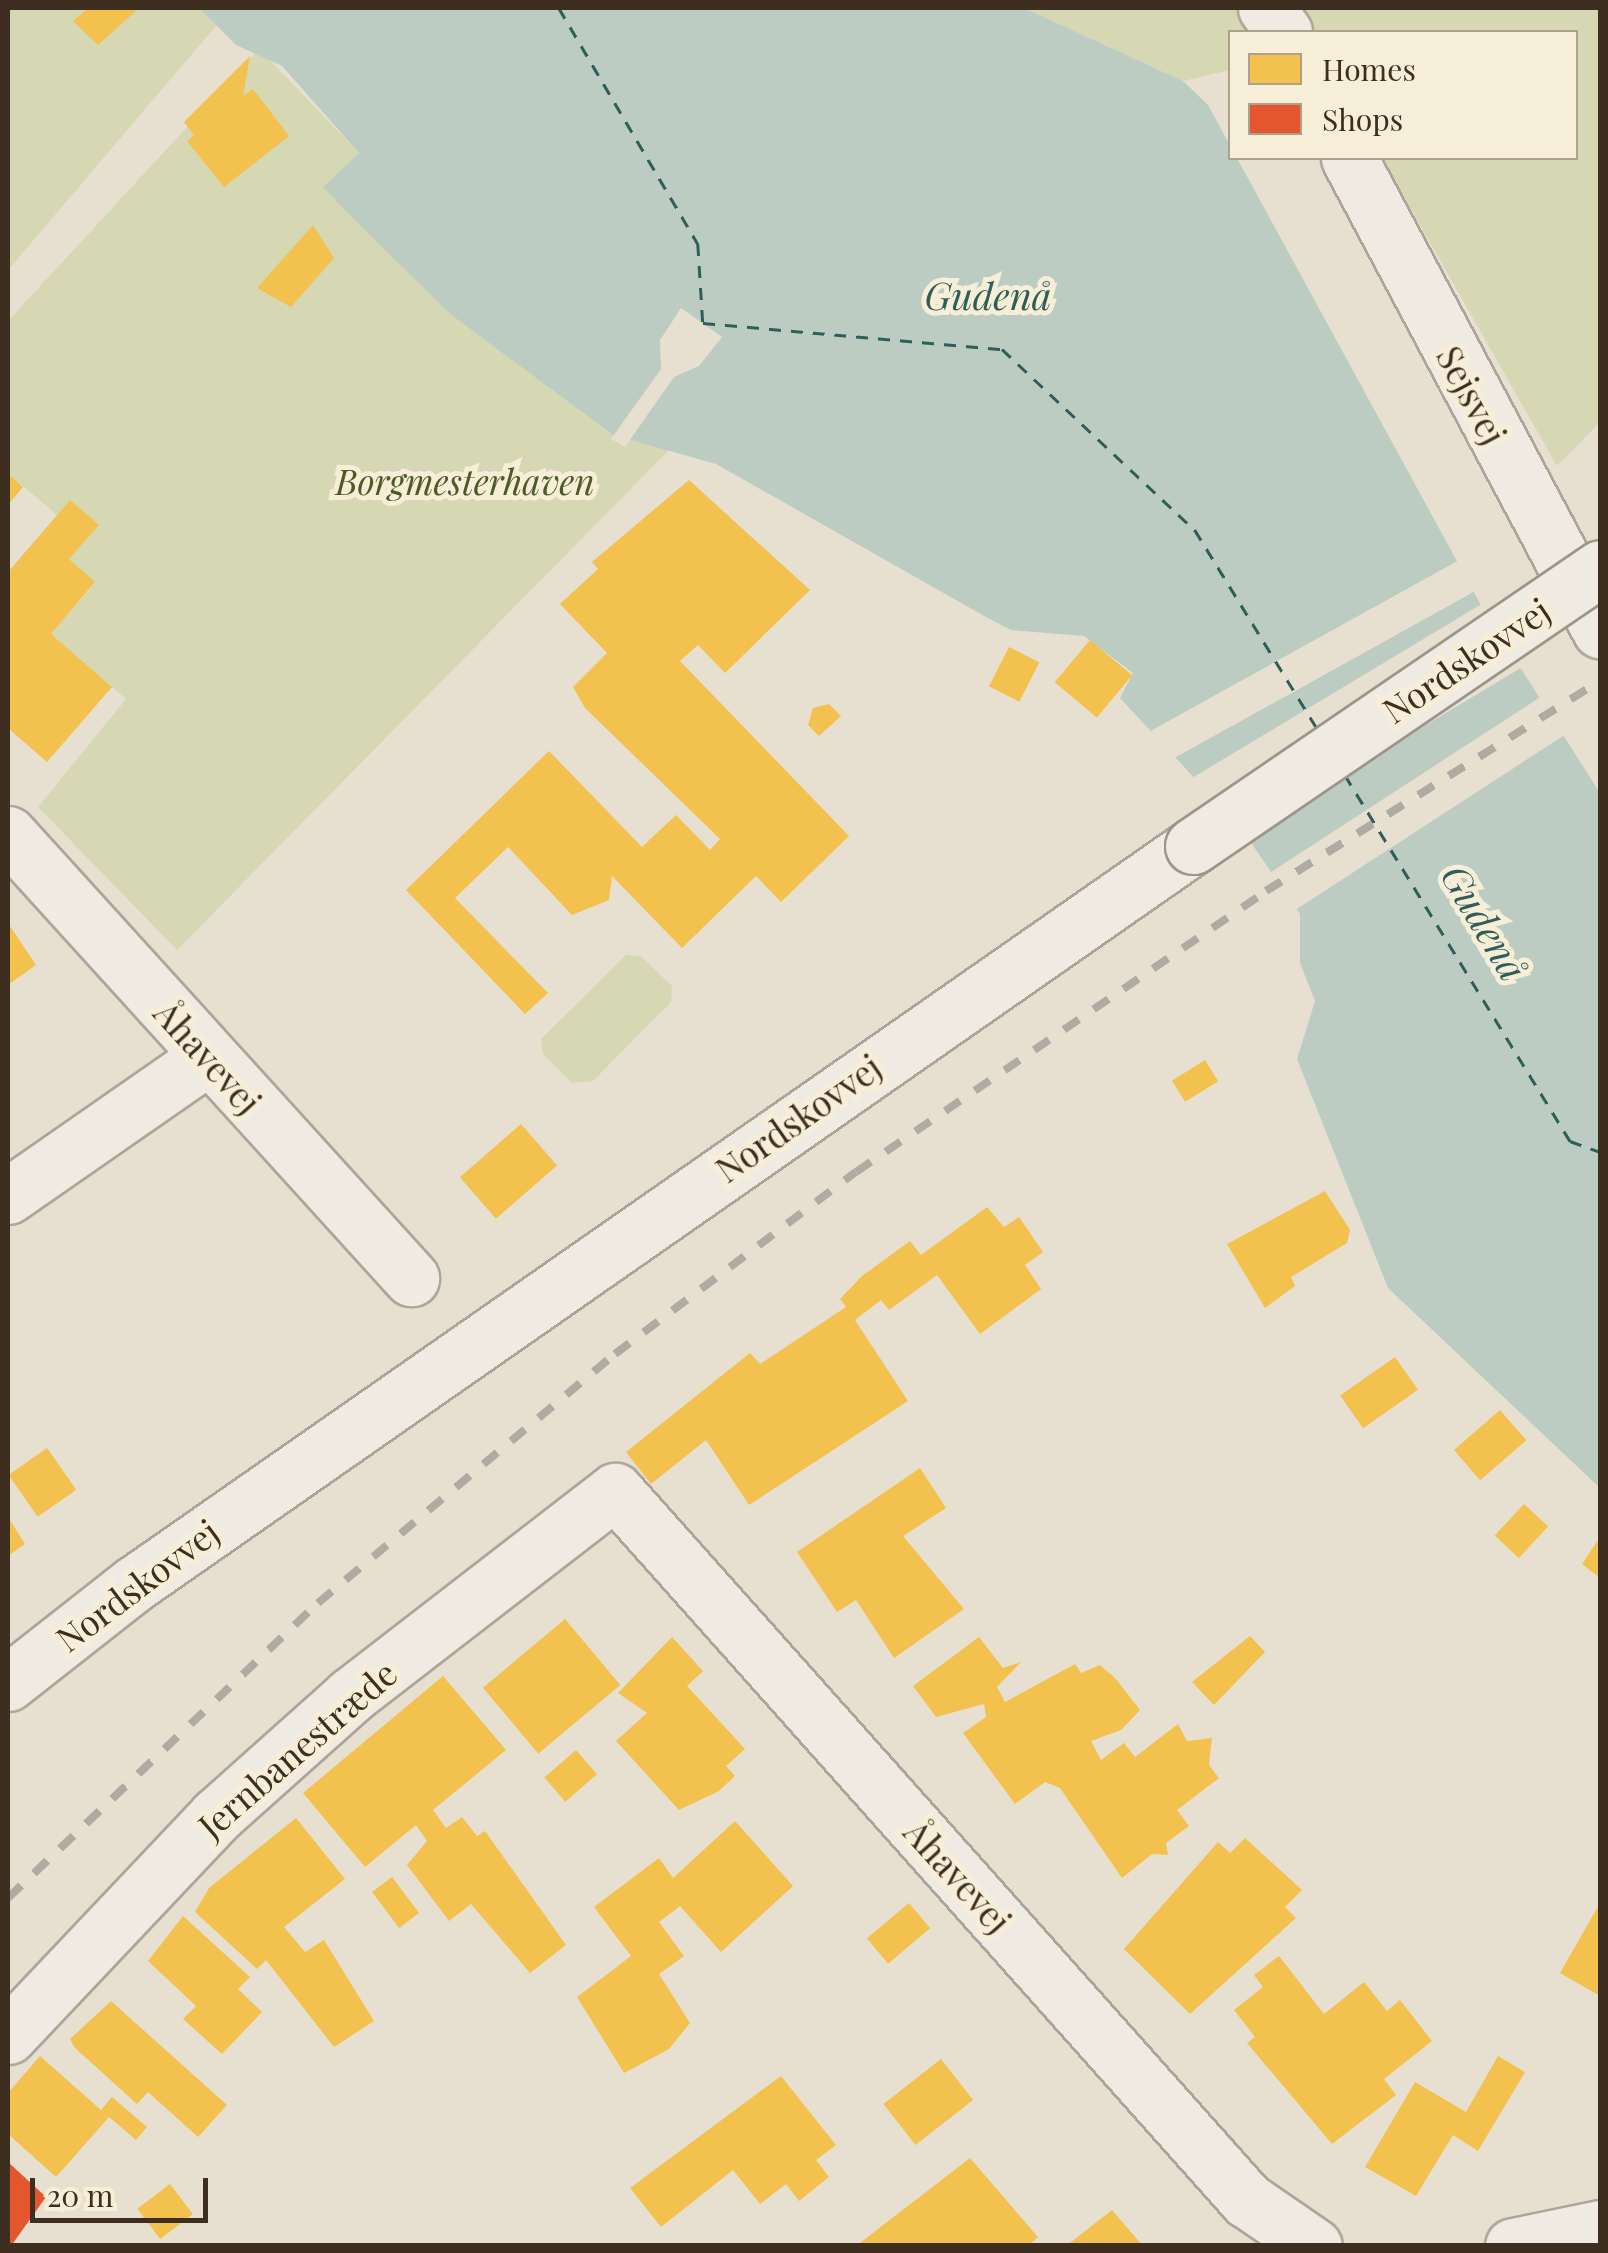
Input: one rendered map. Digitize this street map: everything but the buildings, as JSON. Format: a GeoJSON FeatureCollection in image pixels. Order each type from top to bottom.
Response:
{"type":"FeatureCollection","features":[{"type":"Feature","properties":{"kind":"street"},"geometry":{"type":"LineString","coordinates":[[1266,8],[1282,30]]}},
{"type":"Feature","properties":{"kind":"street","name":"Sejsvej"},"geometry":{"type":"LineString","coordinates":[[1350,160],[1600,630]]}},
{"type":"Feature","properties":{"kind":"street","name":"Nordskovvej"},"geometry":{"type":"LineString","coordinates":[[8,1683],[150,1572],[1600,568]]}},
{"type":"Feature","properties":{"kind":"street","name":"Åhavevej"},"geometry":{"type":"LineString","coordinates":[[8,834],[411,1278]]}},
{"type":"Feature","properties":{"kind":"street"},"geometry":{"type":"LineString","coordinates":[[8,1196],[208,1057]]}},
{"type":"Feature","properties":{"kind":"street","name":"Åhavevej"},"geometry":{"type":"LineString","coordinates":[[615,1491],[1247,2200],[1314,2246]]}},
{"type":"Feature","properties":{"kind":"street","name":"Jernbanestræde"},"geometry":{"type":"LineString","coordinates":[[8,2036],[216,1816],[350,1696],[615,1491]]}},
{"type":"Feature","properties":{"kind":"street"},"geometry":{"type":"LineString","coordinates":[[1512,2246],[1600,2228]]}},
{"type":"Feature","properties":{"kind":"green space"},"geometry":{"type":"Polygon","coordinates":[[[8,8],[199,8],[216,26],[8,270],[8,8]]]}},
{"type":"Feature","properties":{"kind":"green space"},"geometry":{"type":"Polygon","coordinates":[[[1024,8],[1600,8],[1600,422],[1557,466],[1383,160],[1578,160],[1578,30],[1228,30],[1228,70],[1183,81],[1024,8]]]}},
{"type":"Feature","properties":{"kind":"green space","name":"Borgmesterhaven"},"geometry":{"type":"Polygon","coordinates":[[[259,49],[359,153],[324,186],[445,309],[613,435],[669,450],[177,950],[38,807],[126,699],[51,634],[95,583],[69,559],[98,525],[70,501],[57,515],[10,475],[8,321],[259,49]]]}},
{"type":"Feature","properties":{"kind":"green space"},"geometry":{"type":"Polygon","coordinates":[[[626,955],[641,956],[672,986],[671,1002],[593,1081],[572,1083],[543,1054],[541,1039],[626,955]]]}},
{"type":"Feature","properties":{"kind":"water","name":"Gudenå"},"geometry":{"type":"Polygon","coordinates":[[[199,8],[1024,8],[1183,81],[1208,105],[1228,142],[1228,160],[1238,160],[1482,607],[1600,793],[1600,1488],[1388,1288],[1297,1059],[1315,1001],[1300,963],[1300,914],[1241,828],[1120,698],[1133,673],[1084,636],[1011,630],[716,464],[613,435],[449,313],[323,187],[359,153],[282,66],[236,45],[199,8]]]}},
{"type":"Feature","properties":{"kind":"pier"},"geometry":{"type":"Polygon","coordinates":[[[681,308],[722,337],[699,366],[674,377],[625,447],[611,439],[661,369],[660,340],[681,308]]]}},
{"type":"Feature","properties":{"kind":"pier"},"geometry":{"type":"Polygon","coordinates":[[[1461,559],[1478,590],[1168,761],[1151,731],[1461,559]]]}},
{"type":"Feature","properties":{"kind":"pier"},"geometry":{"type":"Polygon","coordinates":[[[1485,602],[1524,666],[1231,842],[1193,778],[1485,602]]]}},
{"type":"Feature","properties":{"kind":"pier"},"geometry":{"type":"Polygon","coordinates":[[[1542,696],[1567,734],[1291,912],[1267,875],[1542,696]]]}},
{"type":"Feature","properties":{"kind":"ferry route"},"geometry":{"type":"LineString","coordinates":[[559,8],[698,244],[703,323],[1002,349],[1195,530],[1318,730]]}},
{"type":"Feature","properties":{"kind":"ferry route"},"geometry":{"type":"LineString","coordinates":[[1345,775],[1570,1141],[1600,1152]]}},
{"type":"Feature","properties":{"kind":"railway"},"geometry":{"type":"LineString","coordinates":[[8,1898],[318,1603],[615,1354],[856,1172],[1266,891],[1600,681]]}}]}
